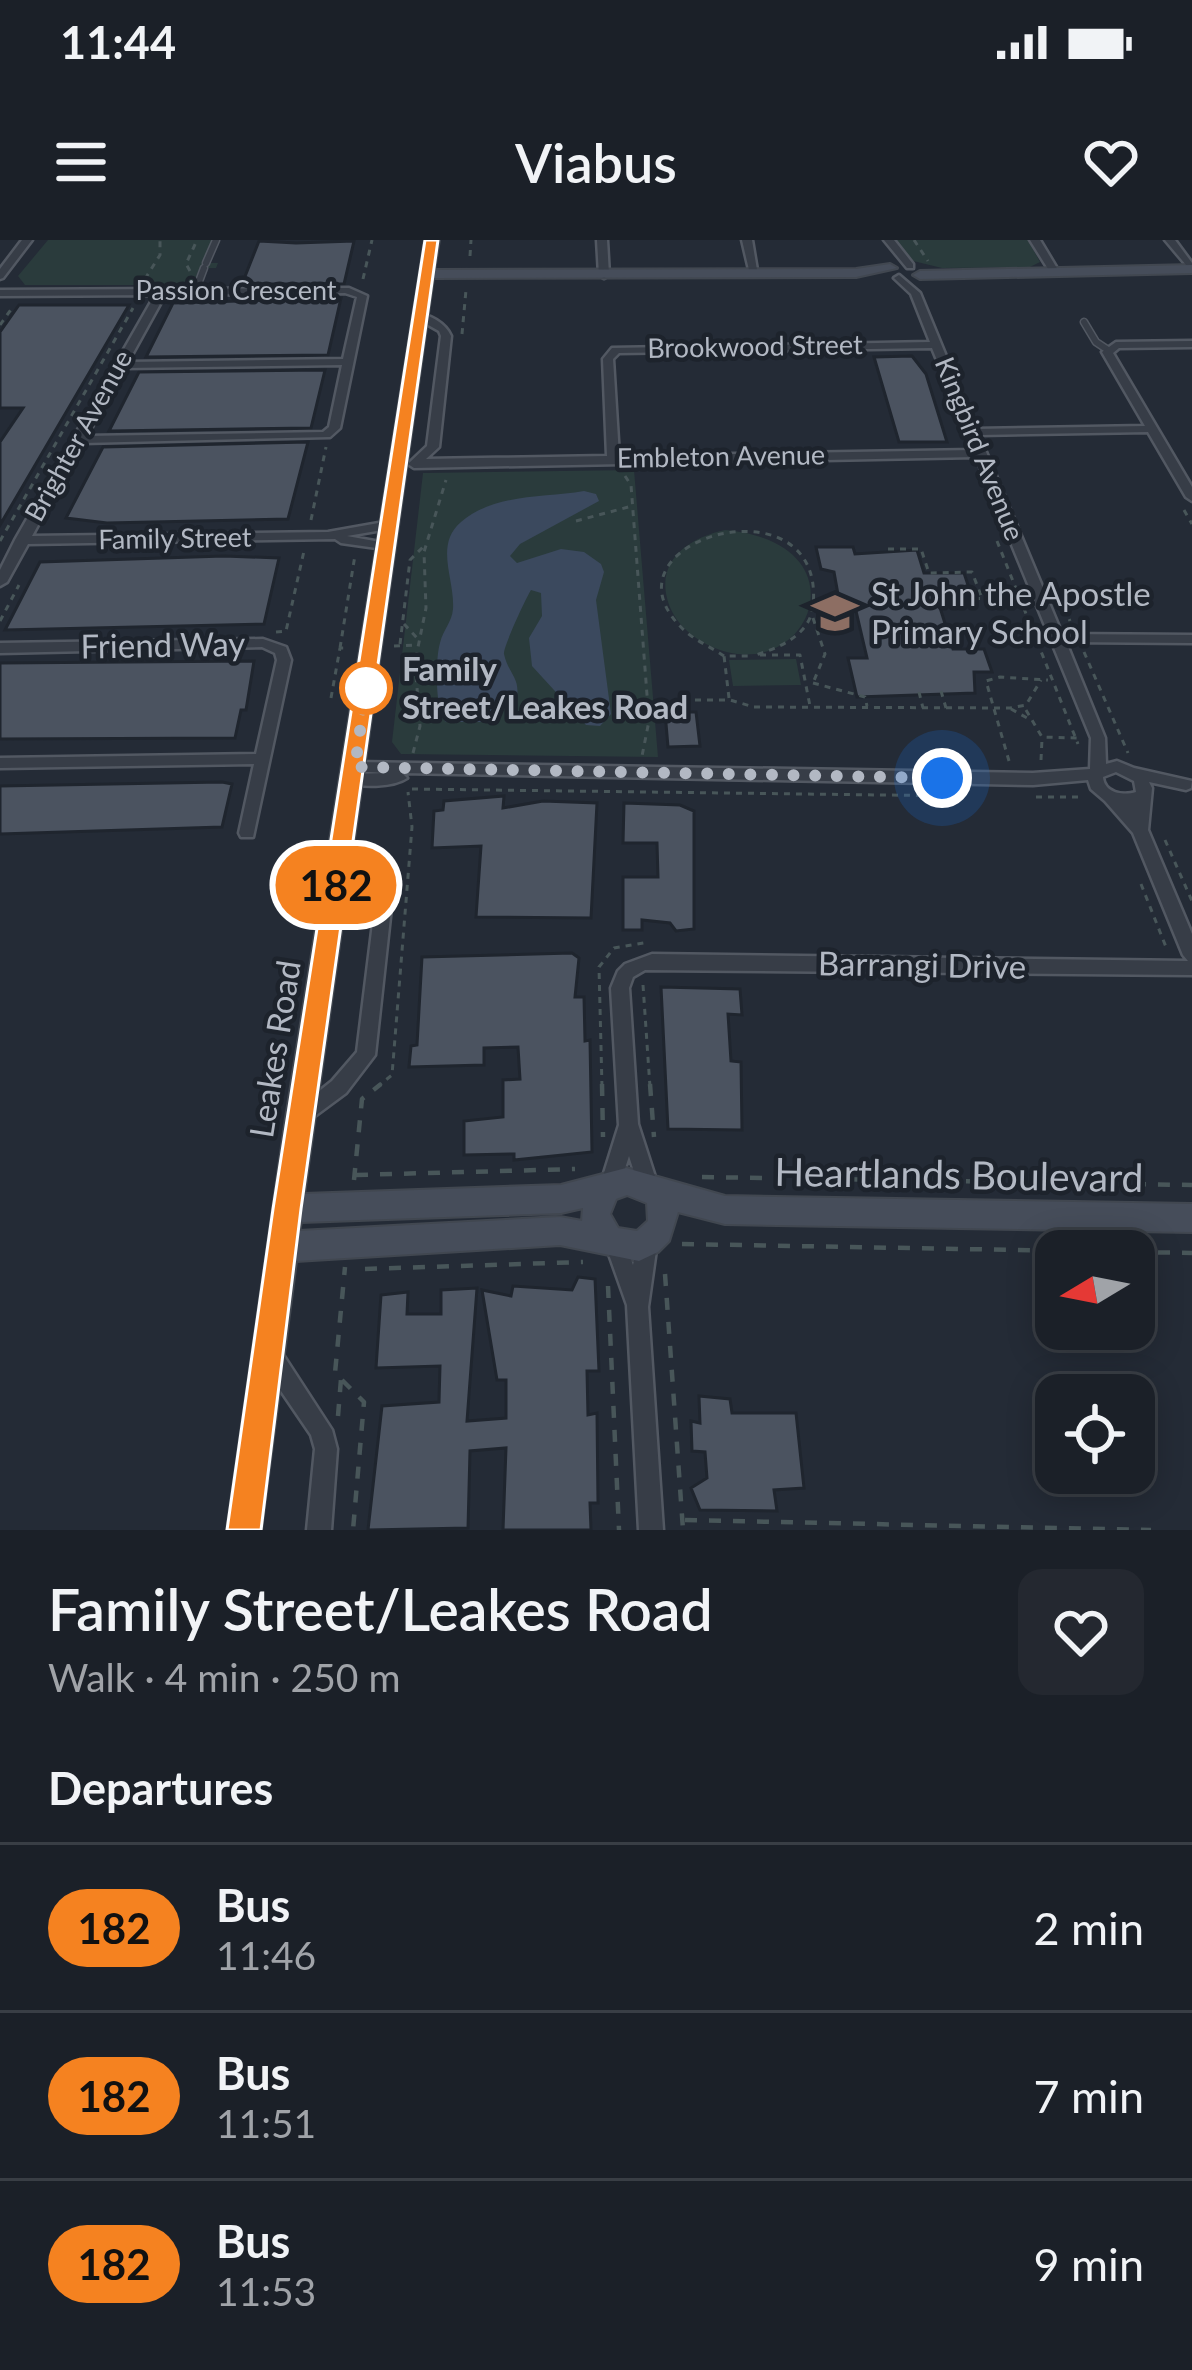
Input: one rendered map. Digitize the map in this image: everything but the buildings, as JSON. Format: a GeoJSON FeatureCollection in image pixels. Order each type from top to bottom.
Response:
{"type":"FeatureCollection","features":[{"type":"Feature","properties":{"kind":"street"},"geometry":{"type":"LineString","coordinates":[[0,276],[27,240]]}},
{"type":"Feature","properties":{"kind":"street"},"geometry":{"type":"LineString","coordinates":[[602,240],[604,275]]}},
{"type":"Feature","properties":{"kind":"street"},"geometry":{"type":"LineString","coordinates":[[747,240],[755,274]]}},
{"type":"Feature","properties":{"kind":"street"},"geometry":{"type":"LineString","coordinates":[[1035,240],[1053,271]]}},
{"type":"Feature","properties":{"kind":"street"},"geometry":{"type":"LineString","coordinates":[[1170,240],[1192,269]]}},
{"type":"Feature","properties":{"kind":"street","name":"Leakes Road"},"geometry":{"type":"LineString","coordinates":[[244,1530],[300,1118],[420,316],[436,242]]}},
{"type":"Feature","properties":{"kind":"street"},"geometry":{"type":"LineString","coordinates":[[426,278],[856,273],[894,264],[915,276],[1192,269]]}},
{"type":"Feature","properties":{"kind":"street","name":"Kingbird Avenue"},"geometry":{"type":"LineString","coordinates":[[894,264],[915,276],[937,345],[1098,738],[1096,772]]}},
{"type":"Feature","properties":{"kind":"street","name":"Passion Crescent"},"geometry":{"type":"LineString","coordinates":[[0,293],[141,288],[160,292],[358,292],[363,297],[334,428],[320,437],[76,440]]}},
{"type":"Feature","properties":{"kind":"street","name":"Brighter Avenue"},"geometry":{"type":"LineString","coordinates":[[0,581],[160,292]]}},
{"type":"Feature","properties":{"kind":"street"},"geometry":{"type":"LineString","coordinates":[[398,471],[417,463],[433,447],[446,332],[420,316]]}},
{"type":"Feature","properties":{"kind":"street"},"geometry":{"type":"LineString","coordinates":[[1192,344],[1120,345],[1108,350],[1192,497]]}},
{"type":"Feature","properties":{"kind":"street","name":"Brookwood Street"},"geometry":{"type":"LineString","coordinates":[[617,464],[608,359],[616,350],[937,345]]}},
{"type":"Feature","properties":{"kind":"street"},"geometry":{"type":"LineString","coordinates":[[118,364],[349,362]]}},
{"type":"Feature","properties":{"kind":"street"},"geometry":{"type":"LineString","coordinates":[[974,432],[1152,429]]}},
{"type":"Feature","properties":{"kind":"street","name":"Embleton Avenue"},"geometry":{"type":"LineString","coordinates":[[433,447],[454,462]]}},
{"type":"Feature","properties":{"kind":"street","name":"Embleton Avenue"},"geometry":{"type":"LineString","coordinates":[[417,463],[617,464],[982,454]]}},
{"type":"Feature","properties":{"kind":"street","name":"Family Street"},"geometry":{"type":"LineString","coordinates":[[21,540],[328,536],[390,524]]}},
{"type":"Feature","properties":{"kind":"street","name":"Family Street"},"geometry":{"type":"LineString","coordinates":[[328,536],[387,547]]}},
{"type":"Feature","properties":{"kind":"street"},"geometry":{"type":"LineString","coordinates":[[1056,638],[1192,639]]}},
{"type":"Feature","properties":{"kind":"street","name":"Friend Way"},"geometry":{"type":"LineString","coordinates":[[0,647],[277,647],[284,660],[247,832]]}},
{"type":"Feature","properties":{"kind":"street","name":"Kingbird Avenue"},"geometry":{"type":"LineString","coordinates":[[1098,738],[1136,768]]}},
{"type":"Feature","properties":{"kind":"street"},"geometry":{"type":"LineString","coordinates":[[0,763],[262,759]]}},
{"type":"Feature","properties":{"kind":"street"},"geometry":{"type":"LineString","coordinates":[[354,774],[410,779],[442,772],[1054,779],[1109,766],[1136,768],[1189,784]]}},
{"type":"Feature","properties":{"kind":"street"},"geometry":{"type":"LineString","coordinates":[[1136,768],[1143,783],[1140,830]]}},
{"type":"Feature","properties":{"kind":"street"},"geometry":{"type":"LineString","coordinates":[[1096,772],[1096,784],[1140,830],[1192,955]]}},
{"type":"Feature","properties":{"kind":"street"},"geometry":{"type":"LineString","coordinates":[[1054,779],[1128,800],[1189,784]]}},
{"type":"Feature","properties":{"kind":"street"},"geometry":{"type":"LineString","coordinates":[[300,1118],[360,1066],[369,1043],[384,900],[379,885],[341,858]]}},
{"type":"Feature","properties":{"kind":"street"},"geometry":{"type":"LineString","coordinates":[[637,1307],[664,1244],[663,1203],[652,1189],[628,1124],[620,988],[628,970],[645,955]]}},
{"type":"Feature","properties":{"kind":"street","name":"Barrangi Drive"},"geometry":{"type":"LineString","coordinates":[[645,955],[1192,968]]}},
{"type":"Feature","properties":{"kind":"street"},"geometry":{"type":"LineString","coordinates":[[628,1124],[601,1182],[595,1216],[605,1248],[637,1307],[650,1530]]}},
{"type":"Feature","properties":{"kind":"street"},"geometry":{"type":"LineString","coordinates":[[287,1209],[561,1198],[601,1182],[626,1181],[652,1189]]}},
{"type":"Feature","properties":{"kind":"street","name":"Heartlands Boulevard"},"geometry":{"type":"LineString","coordinates":[[652,1189],[725,1210],[1192,1218]]}},
{"type":"Feature","properties":{"kind":"street","name":"Heartlands Boulevard"},"geometry":{"type":"LineString","coordinates":[[664,1244],[725,1210]]}},
{"type":"Feature","properties":{"kind":"street"},"geometry":{"type":"LineString","coordinates":[[282,1247],[425,1235],[560,1231],[605,1248],[664,1244]]}},
{"type":"Feature","properties":{"kind":"street"},"geometry":{"type":"LineString","coordinates":[[268,1352],[321,1430],[326,1449],[320,1530]]}},
{"type":"Feature","properties":{"kind":"lane"},"geometry":{"type":"LineString","coordinates":[[195,292],[216,240]]}},
{"type":"Feature","properties":{"kind":"lane"},"geometry":{"type":"LineString","coordinates":[[1084,322],[1096,342],[1108,350]]}},
{"type":"Feature","properties":{"kind":"path"},"geometry":{"type":"LineString","coordinates":[[0,541],[146,284],[149,266],[160,255],[160,240]]}},
{"type":"Feature","properties":{"kind":"path"},"geometry":{"type":"LineString","coordinates":[[190,272],[186,264],[197,240]]}},
{"type":"Feature","properties":{"kind":"path"},"geometry":{"type":"LineString","coordinates":[[462,332],[471,240]]}},
{"type":"Feature","properties":{"kind":"path"},"geometry":{"type":"LineString","coordinates":[[309,527],[327,446],[316,446]]}},
{"type":"Feature","properties":{"kind":"path"},"geometry":{"type":"LineString","coordinates":[[370,1094],[392,1076],[412,827],[410,779],[420,726],[415,662],[426,608],[425,545],[454,462]]}},
{"type":"Feature","properties":{"kind":"path"},"geometry":{"type":"LineString","coordinates":[[617,464],[631,485],[649,721],[642,758]]}},
{"type":"Feature","properties":{"kind":"path"},"geometry":{"type":"LineString","coordinates":[[576,521],[632,506]]}},
{"type":"Feature","properties":{"kind":"path"},"geometry":{"type":"LineString","coordinates":[[752,656],[785,645],[810,616],[814,598],[807,568],[785,544],[742,530],[702,534],[677,550],[665,574],[671,616],[685,632],[724,656],[752,656],[800,655],[810,708]]}},
{"type":"Feature","properties":{"kind":"path"},"geometry":{"type":"LineString","coordinates":[[993,531],[1082,756]]}},
{"type":"Feature","properties":{"kind":"path"},"geometry":{"type":"LineString","coordinates":[[400,646],[410,560],[425,545]]}},
{"type":"Feature","properties":{"kind":"path"},"geometry":{"type":"LineString","coordinates":[[340,648],[356,554],[348,549]]}},
{"type":"Feature","properties":{"kind":"path"},"geometry":{"type":"LineString","coordinates":[[888,549],[921,549],[929,573],[972,572],[982,598]]}},
{"type":"Feature","properties":{"kind":"path"},"geometry":{"type":"LineString","coordinates":[[274,632],[286,632],[304,550]]}},
{"type":"Feature","properties":{"kind":"path"},"geometry":{"type":"LineString","coordinates":[[0,620],[27,570]]}},
{"type":"Feature","properties":{"kind":"path"},"geometry":{"type":"LineString","coordinates":[[1055,586],[1136,768]]}},
{"type":"Feature","properties":{"kind":"path"},"geometry":{"type":"LineString","coordinates":[[950,599],[1020,598]]}},
{"type":"Feature","properties":{"kind":"path"},"geometry":{"type":"LineString","coordinates":[[810,616],[818,623],[825,655],[813,682]]}},
{"type":"Feature","properties":{"kind":"path"},"geometry":{"type":"LineString","coordinates":[[403,622],[418,639]]}},
{"type":"Feature","properties":{"kind":"path"},"geometry":{"type":"LineString","coordinates":[[724,656],[730,700]]}},
{"type":"Feature","properties":{"kind":"path"},"geometry":{"type":"LineString","coordinates":[[1010,763],[988,679],[1052,680]]}},
{"type":"Feature","properties":{"kind":"path"},"geometry":{"type":"LineString","coordinates":[[683,700],[730,700],[754,707],[1010,708],[1024,706],[1041,680]]}},
{"type":"Feature","properties":{"kind":"path"},"geometry":{"type":"LineString","coordinates":[[806,681],[865,697],[868,709]]}},
{"type":"Feature","properties":{"kind":"path"},"geometry":{"type":"LineString","coordinates":[[919,692],[923,710]]}},
{"type":"Feature","properties":{"kind":"path"},"geometry":{"type":"LineString","coordinates":[[940,692],[946,710]]}},
{"type":"Feature","properties":{"kind":"path"},"geometry":{"type":"LineString","coordinates":[[1024,706],[1042,737],[1041,763],[1028,763]]}},
{"type":"Feature","properties":{"kind":"path"},"geometry":{"type":"LineString","coordinates":[[1010,708],[1032,721]]}},
{"type":"Feature","properties":{"kind":"path"},"geometry":{"type":"LineString","coordinates":[[1042,737],[1076,738]]}},
{"type":"Feature","properties":{"kind":"path"},"geometry":{"type":"LineString","coordinates":[[410,779],[968,796]]}},
{"type":"Feature","properties":{"kind":"path"},"geometry":{"type":"LineString","coordinates":[[1038,797],[1083,797]]}},
{"type":"Feature","properties":{"kind":"path"},"geometry":{"type":"LineString","coordinates":[[1166,842],[1192,901]]}},
{"type":"Feature","properties":{"kind":"path"},"geometry":{"type":"LineString","coordinates":[[1142,886],[1167,949],[1154,949]]}},
{"type":"Feature","properties":{"kind":"path"},"geometry":{"type":"LineString","coordinates":[[645,955],[664,943]]}},
{"type":"Feature","properties":{"kind":"path"},"geometry":{"type":"LineString","coordinates":[[604,1152],[597,975],[607,953],[621,945],[645,955]]}},
{"type":"Feature","properties":{"kind":"path"},"geometry":{"type":"LineString","coordinates":[[645,955],[654,1136]]}},
{"type":"Feature","properties":{"kind":"path"},"geometry":{"type":"LineString","coordinates":[[355,1174],[601,1182]]}},
{"type":"Feature","properties":{"kind":"path"},"geometry":{"type":"LineString","coordinates":[[701,1177],[1192,1185]]}},
{"type":"Feature","properties":{"kind":"path"},"geometry":{"type":"LineString","coordinates":[[683,1530],[664,1244],[1035,1250]]}},
{"type":"Feature","properties":{"kind":"path"},"geometry":{"type":"LineString","coordinates":[[345,1270],[605,1248]]}},
{"type":"Feature","properties":{"kind":"path"},"geometry":{"type":"LineString","coordinates":[[1155,1252],[1192,1253]]}},
{"type":"Feature","properties":{"kind":"path"},"geometry":{"type":"LineString","coordinates":[[608,1277],[619,1530]]}},
{"type":"Feature","properties":{"kind":"path"},"geometry":{"type":"LineString","coordinates":[[326,1449],[336,1431],[341,1379],[364,1402],[353,1530]]}},
{"type":"Feature","properties":{"kind":"path"},"geometry":{"type":"LineString","coordinates":[[682,1520],[1151,1530]]}},
{"type":"Feature","properties":{"kind":"shaded area"},"geometry":{"type":"Polygon","coordinates":[[[48,240],[212,240],[202,263],[218,263],[216,268],[200,268],[192,285],[25,285],[18,276],[48,240]]]}},
{"type":"Feature","properties":{"kind":"shaded area"},"geometry":{"type":"Polygon","coordinates":[[[896,240],[1028,240],[1040,262],[1030,267],[942,268],[905,259],[896,240]]]}},
{"type":"Feature","properties":{"kind":"shaded area"},"geometry":{"type":"Polygon","coordinates":[[[634,470],[658,757],[401,754],[392,742],[423,473],[634,470]]]}},
{"type":"Feature","properties":{"kind":"shaded area"},"geometry":{"type":"Polygon","coordinates":[[[725,530],[770,541],[798,560],[810,585],[808,610],[795,633],[773,649],[743,654],[708,645],[682,626],[669,606],[665,584],[672,561],[690,544],[725,530]]]}},
{"type":"Feature","properties":{"kind":"shaded area"},"geometry":{"type":"Polygon","coordinates":[[[796,659],[801,685],[733,686],[729,660],[796,659]]]}},
{"type":"Feature","properties":{"kind":"water"},"geometry":{"type":"Polygon","coordinates":[[[584,491],[596,494],[599,501],[520,544],[510,556],[517,563],[561,549],[584,552],[601,564],[604,572],[596,600],[611,714],[600,726],[586,725],[532,666],[529,638],[542,616],[541,593],[531,590],[504,654],[516,681],[516,701],[482,722],[446,722],[437,673],[440,643],[453,609],[447,552],[453,531],[489,506],[584,491]]]}},
{"type":"Feature","properties":{"kind":"bus line","name":"182"},"geometry":{"type":"LineString","coordinates":[[244,1530],[287,1209],[432,240]]}},
{"type":"Feature","properties":{"kind":"place","name":"St John the Apostle Primary School"},"geometry":{"type":"Point","coordinates":[835,613]}},
{"type":"Feature","properties":{"kind":"place","name":"Family Street/Leakes Road"},"geometry":{"type":"Point","coordinates":[366,688]}},
{"type":"Feature","properties":{"kind":"route"},"geometry":{"type":"LineString","coordinates":[[366,688],[355,767],[942,778]]}}]}
